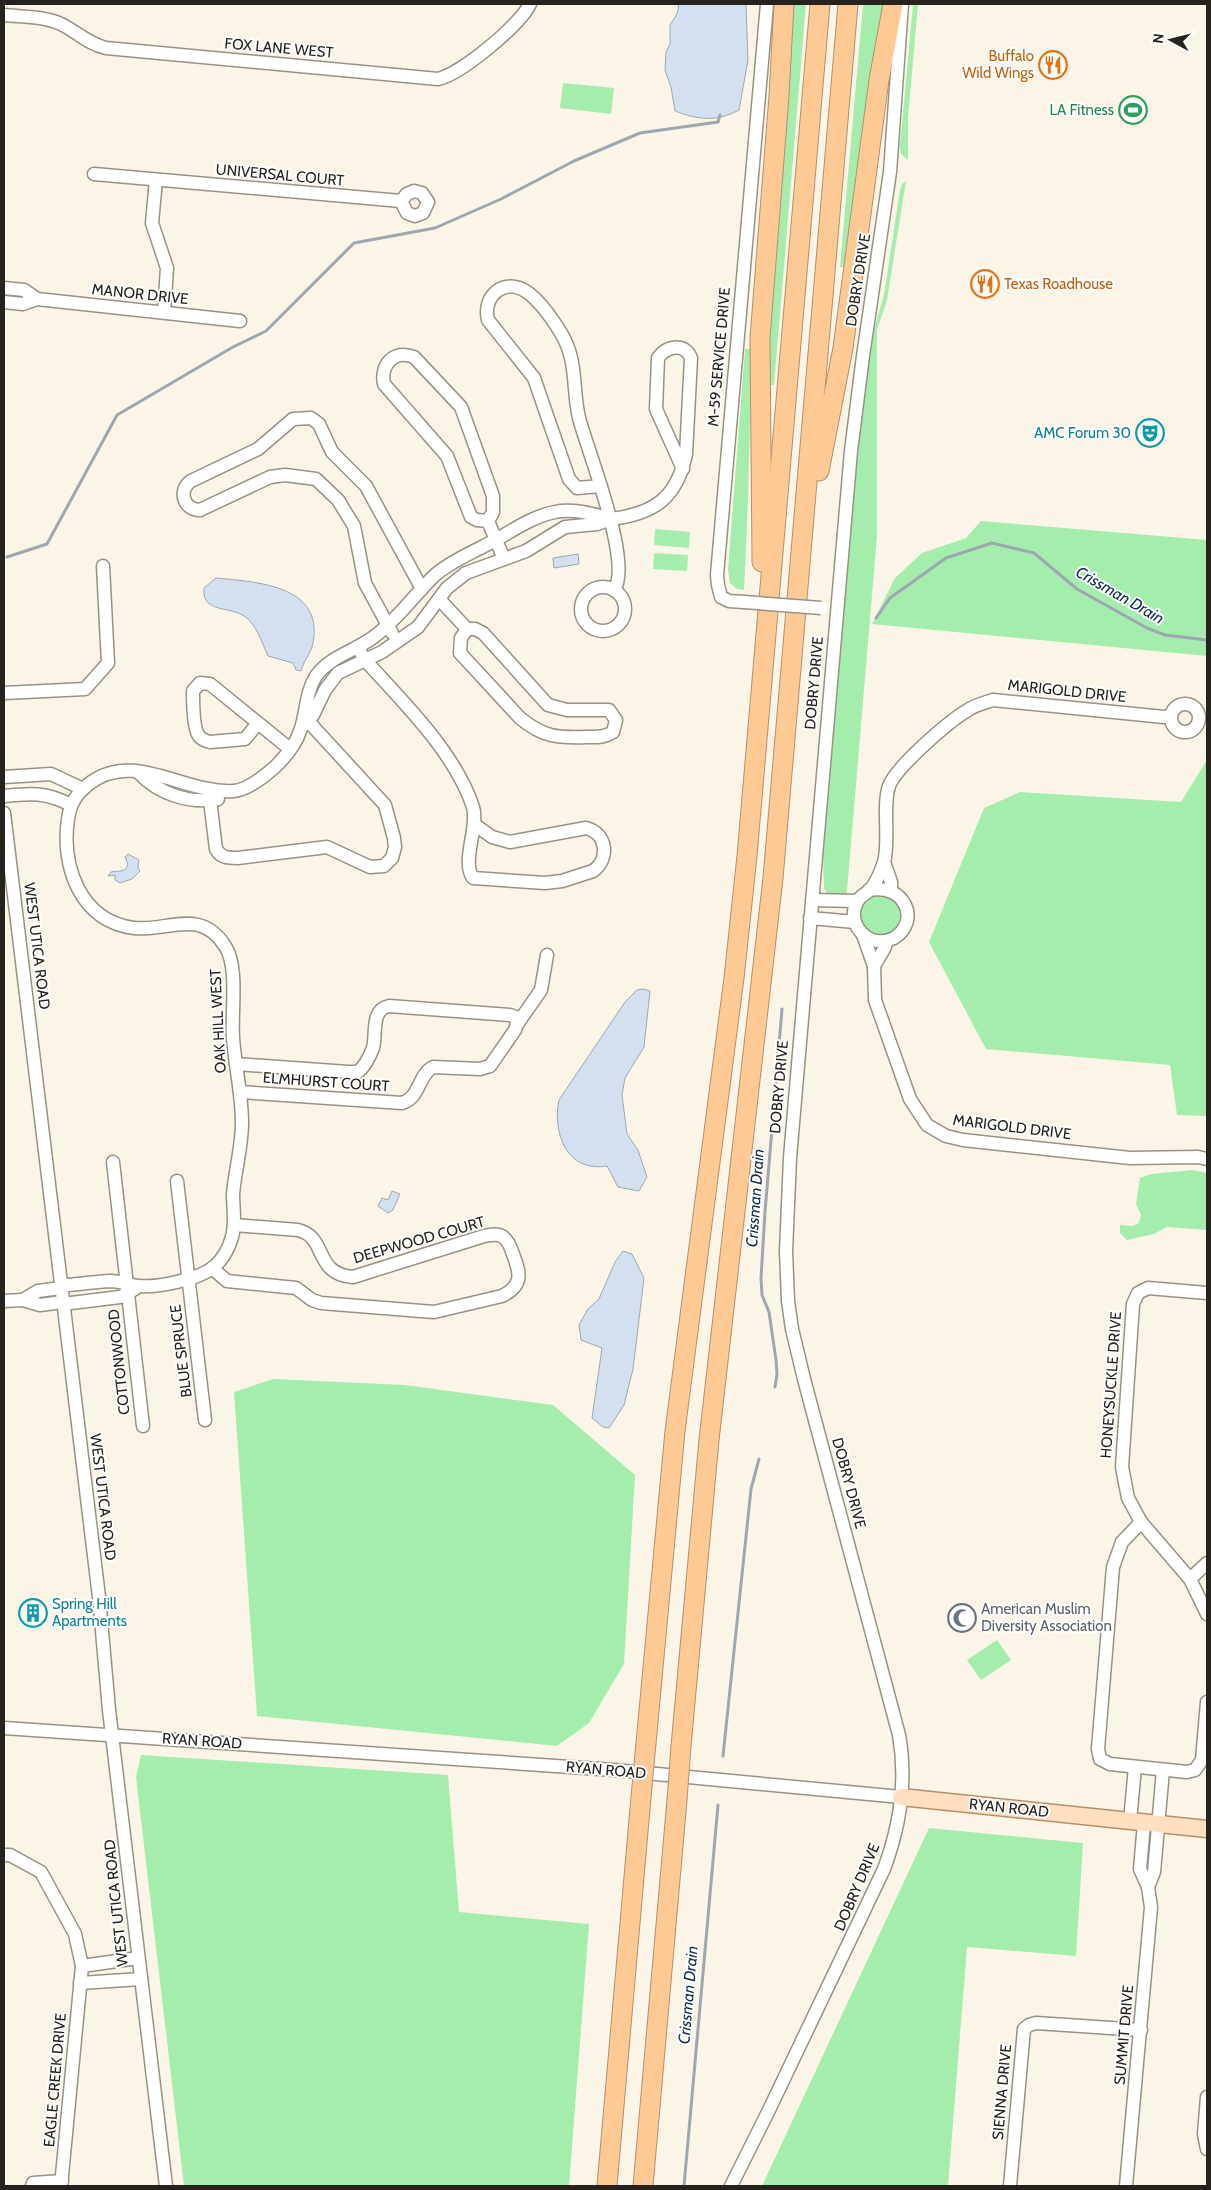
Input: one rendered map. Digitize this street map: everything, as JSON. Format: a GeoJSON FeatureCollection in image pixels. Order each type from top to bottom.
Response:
{"type":"FeatureCollection","features":[{"type":"Feature","properties":{"kind":"highway"},"geometry":{"type":"LineString","coordinates":[[764,668],[760,338],[779,96],[784,4]]}},
{"type":"Feature","properties":{"kind":"highway"},"geometry":{"type":"LineString","coordinates":[[608,2186],[669,1484],[737,951],[764,668],[820,4]]}},
{"type":"Feature","properties":{"kind":"highway"},"geometry":{"type":"LineString","coordinates":[[643,2186],[709,1440],[771,896],[848,4]]}},
{"type":"Feature","properties":{"kind":"highway"},"geometry":{"type":"LineString","coordinates":[[800,565],[843,348],[879,80],[893,4]]}},
{"type":"Feature","properties":{"kind":"main road","name":"RYAN ROAD"},"geometry":{"type":"LineString","coordinates":[[901,1797],[1207,1829]]}},
{"type":"Feature","properties":{"kind":"street","name":"FOX LANE WEST"},"geometry":{"type":"LineString","coordinates":[[4,15],[50,20],[68,28],[94,45],[106,48],[438,79],[456,72],[474,59],[522,16],[530,4]]}},
{"type":"Feature","properties":{"kind":"street","name":"M-59 SERVICE DRIVE"},"geometry":{"type":"LineString","coordinates":[[767,4],[717,575],[718,585],[722,596],[729,601],[837,610]]}},
{"type":"Feature","properties":{"kind":"street","name":"DOBRY DRIVE"},"geometry":{"type":"LineString","coordinates":[[730,2186],[770,2110],[884,1868],[896,1833],[901,1797],[902,1758],[899,1735],[792,1329],[788,1301],[786,1214],[810,918],[856,410],[890,166],[902,4]]}},
{"type":"Feature","properties":{"kind":"street","name":"UNIVERSAL COURT"},"geometry":{"type":"LineString","coordinates":[[94,174],[401,201]]}},
{"type":"Feature","properties":{"kind":"street"},"geometry":{"type":"LineString","coordinates":[[156,180],[152,223],[167,268],[164,312]]}},
{"type":"Feature","properties":{"kind":"street","name":"MANOR DRIVE"},"geometry":{"type":"LineString","coordinates":[[4,288],[24,290],[37,299]]}},
{"type":"Feature","properties":{"kind":"street"},"geometry":{"type":"LineString","coordinates":[[601,486],[577,488],[569,479],[534,378],[488,320],[487,311],[490,300],[493,293],[499,289],[515,288],[531,295],[565,340],[574,364],[579,417],[601,486],[611,519],[619,569],[619,581],[614,590]]}},
{"type":"Feature","properties":{"kind":"street","name":"MANOR DRIVE"},"geometry":{"type":"LineString","coordinates":[[4,302],[22,304],[37,299],[240,321]]}},
{"type":"Feature","properties":{"kind":"street"},"geometry":{"type":"LineString","coordinates":[[4,796],[44,794],[56,797],[71,805],[83,789],[100,776],[114,771],[130,770],[163,776],[191,786],[231,792],[239,791],[268,773],[290,749],[331,681],[346,668],[382,652],[418,627],[447,588],[466,573],[526,551],[565,527],[597,524],[611,519],[640,514],[654,508],[673,489],[683,469],[686,454],[691,358],[685,350],[673,347],[662,352],[658,358],[655,403],[683,469]]}},
{"type":"Feature","properties":{"kind":"street"},"geometry":{"type":"LineString","coordinates":[[404,354],[414,356],[461,407],[494,502],[493,512],[488,521],[477,520],[471,517],[447,456],[384,384],[383,369],[391,358],[404,354]]}},
{"type":"Feature","properties":{"kind":"street"},"geometry":{"type":"LineString","coordinates":[[398,641],[365,583],[354,526],[338,500],[316,479],[285,475],[270,477],[200,510],[190,508],[187,504],[184,496],[185,487],[191,482],[258,449],[293,419],[311,418],[319,424],[332,452],[366,486],[423,589],[439,601],[467,629],[475,629],[483,633],[548,705],[567,710],[609,710],[616,720],[613,732],[605,737],[560,738],[549,736],[531,726],[520,718],[460,653],[461,638],[467,629]]}},
{"type":"Feature","properties":{"kind":"street"},"geometry":{"type":"LineString","coordinates":[[305,725],[309,691],[318,674],[331,661],[358,648],[388,626],[445,568],[537,517],[557,511],[592,514],[611,519]]}},
{"type":"Feature","properties":{"kind":"street"},"geometry":{"type":"LineString","coordinates":[[488,521],[504,559]]}},
{"type":"Feature","properties":{"kind":"street"},"geometry":{"type":"LineString","coordinates":[[4,693],[85,689],[108,662],[104,566]]}},
{"type":"Feature","properties":{"kind":"street"},"geometry":{"type":"LineString","coordinates":[[358,648],[364,660],[415,715],[448,758],[473,807],[474,824],[469,865],[472,876],[475,879],[545,883],[562,881],[593,871],[598,867],[604,856],[605,847],[602,839],[592,830],[586,828],[517,842],[504,842],[492,837],[474,824]]}},
{"type":"Feature","properties":{"kind":"street"},"geometry":{"type":"LineString","coordinates":[[258,723],[245,739],[207,741],[199,737],[196,730],[193,691],[200,683],[210,684],[258,723],[290,749]]}},
{"type":"Feature","properties":{"kind":"street","name":"MARIGOLD DRIVE"},"geometry":{"type":"LineString","coordinates":[[874,966],[884,949],[886,941],[900,932],[907,917],[903,901],[891,890],[891,882],[884,862],[889,788],[895,775],[949,723],[969,709],[992,700],[1172,716]]}},
{"type":"Feature","properties":{"kind":"street"},"geometry":{"type":"LineString","coordinates":[[210,800],[216,849],[220,855],[226,858],[327,847],[370,867],[386,864],[392,858],[395,844],[385,805],[305,725]]}},
{"type":"Feature","properties":{"kind":"street"},"geometry":{"type":"LineString","coordinates":[[139,773],[156,787],[167,793],[197,800],[224,797],[231,792]]}},
{"type":"Feature","properties":{"kind":"street"},"geometry":{"type":"LineString","coordinates":[[4,777],[51,774],[83,789]]}},
{"type":"Feature","properties":{"kind":"street","name":"OAK HILL WEST"},"geometry":{"type":"LineString","coordinates":[[71,805],[67,834],[70,868],[76,886],[89,906],[110,920],[135,928],[149,928],[181,922],[198,925],[216,935],[228,952],[232,966],[236,1064],[242,1126],[233,1191],[234,1225],[232,1239],[226,1251],[212,1268]]}},
{"type":"Feature","properties":{"kind":"street","name":"WEST UTICA ROAD"},"geometry":{"type":"LineString","coordinates":[[4,813],[99,1597],[112,1734],[166,2186]]}},
{"type":"Feature","properties":{"kind":"street","name":"MARIGOLD DRIVE"},"geometry":{"type":"LineString","coordinates":[[857,901],[869,890],[884,862]]}},
{"type":"Feature","properties":{"kind":"street"},"geometry":{"type":"LineString","coordinates":[[869,890],[880,888],[891,890]]}},
{"type":"Feature","properties":{"kind":"street"},"geometry":{"type":"LineString","coordinates":[[810,918],[855,922],[854,909],[857,901],[812,900]]}},
{"type":"Feature","properties":{"kind":"street","name":"MARIGOLD DRIVE"},"geometry":{"type":"LineString","coordinates":[[855,922],[863,935],[874,966],[875,1000],[910,1099],[927,1126],[940,1133],[963,1140],[1130,1158],[1198,1157],[1207,1159]]}},
{"type":"Feature","properties":{"kind":"street"},"geometry":{"type":"LineString","coordinates":[[863,935],[874,941],[886,941]]}},
{"type":"Feature","properties":{"kind":"street","name":"ELMHURST COURT"},"geometry":{"type":"LineString","coordinates":[[240,1092],[402,1103],[413,1097],[425,1074],[433,1066],[480,1069],[490,1066],[541,990],[547,955]]}},
{"type":"Feature","properties":{"kind":"street","name":"ELMHURST COURT"},"geometry":{"type":"LineString","coordinates":[[236,1064],[358,1072],[364,1065],[373,1047],[378,1013],[383,1007],[389,1006],[510,1015],[516,1017],[518,1023]]}},
{"type":"Feature","properties":{"kind":"street","name":"COTTONWOOD"},"geometry":{"type":"LineString","coordinates":[[113,1162],[131,1287],[143,1426]]}},
{"type":"Feature","properties":{"kind":"street","name":"BLUE SPRUCE"},"geometry":{"type":"LineString","coordinates":[[177,1181],[205,1420]]}},
{"type":"Feature","properties":{"kind":"street","name":"DEEPWOOD COURT"},"geometry":{"type":"LineString","coordinates":[[212,1268],[223,1279],[233,1282],[296,1288],[316,1302],[428,1312],[502,1296],[511,1290],[519,1278],[519,1271],[510,1246],[501,1236],[484,1236],[353,1277],[343,1276],[329,1267],[321,1257],[313,1237],[308,1232],[234,1225]]}},
{"type":"Feature","properties":{"kind":"street"},"geometry":{"type":"LineString","coordinates":[[23,1300],[38,1291],[60,1287],[111,1281],[131,1287],[188,1278],[212,1268]]}},
{"type":"Feature","properties":{"kind":"street"},"geometry":{"type":"LineString","coordinates":[[4,1301],[23,1300],[40,1304],[116,1298],[131,1287]]}},
{"type":"Feature","properties":{"kind":"street","name":"HONEYSUCKLE DRIVE"},"geometry":{"type":"LineString","coordinates":[[1207,1293],[1148,1288],[1138,1293],[1134,1304],[1122,1467],[1128,1498],[1141,1522],[1190,1579],[1207,1614]]}},
{"type":"Feature","properties":{"kind":"street"},"geometry":{"type":"LineString","coordinates":[[1141,1522],[1122,1542],[1114,1559],[1098,1749],[1100,1759],[1104,1762],[1135,1767],[1187,1772],[1195,1770],[1200,1764],[1207,1702]]}},
{"type":"Feature","properties":{"kind":"street"},"geometry":{"type":"LineString","coordinates":[[1190,1579],[1207,1563]]}},
{"type":"Feature","properties":{"kind":"street","name":"RYAN ROAD"},"geometry":{"type":"LineString","coordinates":[[4,1728],[614,1770],[901,1797]]}},
{"type":"Feature","properties":{"kind":"street"},"geometry":{"type":"LineString","coordinates":[[1135,1767],[1144,1823]]}},
{"type":"Feature","properties":{"kind":"street"},"geometry":{"type":"LineString","coordinates":[[1144,1823],[1162,1770]]}},
{"type":"Feature","properties":{"kind":"street","name":"SUMMIT DRIVE"},"geometry":{"type":"LineString","coordinates":[[1126,2186],[1151,1907],[1148,1887],[1154,1872],[1144,1823]]}},
{"type":"Feature","properties":{"kind":"street","name":"EAGLE CREEK DRIVE"},"geometry":{"type":"LineString","coordinates":[[4,1855],[10,1855],[41,1872],[75,1934],[82,1966],[61,2184],[33,2183],[32,2186]]}},
{"type":"Feature","properties":{"kind":"street"},"geometry":{"type":"LineString","coordinates":[[82,1966],[138,1958]]}},
{"type":"Feature","properties":{"kind":"street"},"geometry":{"type":"LineString","coordinates":[[80,1983],[141,1979]]}},
{"type":"Feature","properties":{"kind":"street","name":"SIENNA DRIVE"},"geometry":{"type":"LineString","coordinates":[[1010,2186],[1024,2030],[1029,2025],[1036,2023],[1141,2030]]}},
{"type":"Feature","properties":{"kind":"street"},"geometry":{"type":"LineString","coordinates":[[1207,2097],[1204,2134],[1207,2144]]}},
{"type":"Feature","properties":{"kind":"green space"},"geometry":{"type":"Polygon","coordinates":[[[793,4],[806,4],[774,385],[768,385],[775,242],[788,99],[793,4]]]}},
{"type":"Feature","properties":{"kind":"green space"},"geometry":{"type":"Polygon","coordinates":[[[863,4],[883,4],[845,267],[840,267],[863,4]]]}},
{"type":"Feature","properties":{"kind":"green space"},"geometry":{"type":"Polygon","coordinates":[[[913,4],[918,4],[908,118],[908,160],[901,154],[900,146],[913,4]]]}},
{"type":"Feature","properties":{"kind":"green space"},"geometry":{"type":"Polygon","coordinates":[[[563,83],[614,88],[611,114],[560,108],[563,83]]]}},
{"type":"Feature","properties":{"kind":"green space"},"geometry":{"type":"Polygon","coordinates":[[[906,181],[887,300],[877,330],[877,536],[847,891],[846,896],[829,896],[824,889],[823,856],[858,442],[872,336],[884,295],[900,190],[902,184],[906,181]]]}},
{"type":"Feature","properties":{"kind":"green space"},"geometry":{"type":"Polygon","coordinates":[[[745,349],[750,349],[750,379],[749,470],[744,590],[737,589],[730,583],[728,570],[745,349]]]}},
{"type":"Feature","properties":{"kind":"green space"},"geometry":{"type":"Polygon","coordinates":[[[981,521],[1207,540],[1207,656],[872,624],[895,578],[922,553],[966,538],[981,521]]]}},
{"type":"Feature","properties":{"kind":"green space"},"geometry":{"type":"Polygon","coordinates":[[[655,529],[690,532],[689,548],[654,545],[655,529]]]}},
{"type":"Feature","properties":{"kind":"green space"},"geometry":{"type":"Polygon","coordinates":[[[654,553],[688,555],[687,571],[653,569],[654,553]]]}},
{"type":"Feature","properties":{"kind":"green space"},"geometry":{"type":"Polygon","coordinates":[[[1207,760],[1207,1116],[1177,1115],[1170,1065],[986,1049],[929,942],[984,808],[1020,792],[1181,802],[1207,760]]]}},
{"type":"Feature","properties":{"kind":"green space"},"geometry":{"type":"Polygon","coordinates":[[[880,895],[894,901],[900,915],[894,929],[880,935],[866,929],[860,915],[866,901],[880,895]]]}},
{"type":"Feature","properties":{"kind":"green space"},"geometry":{"type":"Polygon","coordinates":[[[1193,1170],[1207,1173],[1207,1230],[1167,1227],[1154,1234],[1127,1240],[1120,1233],[1120,1225],[1132,1226],[1139,1223],[1141,1215],[1136,1204],[1140,1178],[1151,1174],[1193,1170]]]}},
{"type":"Feature","properties":{"kind":"green space"},"geometry":{"type":"Polygon","coordinates":[[[273,1379],[405,1385],[553,1405],[635,1475],[624,1664],[589,1723],[557,1746],[257,1716],[234,1392],[273,1379]]]}},
{"type":"Feature","properties":{"kind":"green space"},"geometry":{"type":"Polygon","coordinates":[[[997,1640],[1011,1660],[981,1680],[967,1660],[997,1640]]]}},
{"type":"Feature","properties":{"kind":"green space"},"geometry":{"type":"Polygon","coordinates":[[[141,1755],[448,1775],[459,1912],[589,1924],[569,2186],[184,2186],[136,1777],[141,1755]]]}},
{"type":"Feature","properties":{"kind":"green space"},"geometry":{"type":"Polygon","coordinates":[[[929,1828],[1083,1843],[1076,1956],[967,1947],[948,2186],[762,2186],[929,1828]]]}},
{"type":"Feature","properties":{"kind":"water"},"geometry":{"type":"Polygon","coordinates":[[[679,4],[746,4],[748,60],[739,110],[715,118],[700,118],[675,111],[671,87],[665,70],[666,52],[670,44],[670,25],[677,14],[679,4]]]}},
{"type":"Feature","properties":{"kind":"water"},"geometry":{"type":"Polygon","coordinates":[[[578,554],[579,564],[554,568],[553,558],[578,554]]]}},
{"type":"Feature","properties":{"kind":"water"},"geometry":{"type":"Polygon","coordinates":[[[216,578],[268,585],[284,590],[298,598],[308,609],[314,624],[311,651],[301,671],[296,670],[293,663],[268,656],[252,623],[244,616],[217,608],[207,602],[204,596],[204,588],[216,578]]]}},
{"type":"Feature","properties":{"kind":"water"},"geometry":{"type":"Polygon","coordinates":[[[128,854],[139,860],[138,868],[140,871],[132,879],[120,883],[115,880],[115,875],[108,876],[111,872],[121,871],[127,867],[128,864],[125,857],[128,854]]]}},
{"type":"Feature","properties":{"kind":"water"},"geometry":{"type":"Polygon","coordinates":[[[644,989],[650,991],[644,1047],[625,1078],[622,1095],[627,1134],[638,1150],[647,1177],[639,1191],[618,1187],[607,1166],[593,1167],[572,1157],[565,1148],[561,1137],[557,1113],[559,1100],[625,1002],[637,990],[644,989]]]}},
{"type":"Feature","properties":{"kind":"water"},"geometry":{"type":"Polygon","coordinates":[[[392,1191],[400,1194],[393,1210],[388,1213],[378,1206],[382,1198],[388,1200],[392,1191]]]}},
{"type":"Feature","properties":{"kind":"water"},"geometry":{"type":"Polygon","coordinates":[[[623,1251],[632,1254],[644,1278],[633,1369],[624,1405],[609,1428],[603,1427],[592,1418],[602,1348],[581,1340],[579,1325],[588,1309],[599,1299],[615,1262],[623,1251]]]}},
{"type":"Feature","properties":{"kind":"waterway"},"geometry":{"type":"LineString","coordinates":[[7,557],[47,544],[117,415],[233,347],[266,331],[354,243],[435,228],[501,199],[574,161],[640,133],[718,122],[720,115]]}},
{"type":"Feature","properties":{"kind":"waterway","name":"Crissman Drain"},"geometry":{"type":"LineString","coordinates":[[876,618],[890,598],[946,558],[992,543],[1034,553],[1077,589],[1147,628],[1165,635],[1207,640]]}},
{"type":"Feature","properties":{"kind":"waterway","name":"Crissman Drain"},"geometry":{"type":"LineString","coordinates":[[775,1387],[777,1374],[776,1360],[769,1312],[762,1295],[761,1278],[782,1009]]}},
{"type":"Feature","properties":{"kind":"waterway","name":"Crissman Drain"},"geometry":{"type":"LineString","coordinates":[[723,1756],[751,1489],[759,1459]]}},
{"type":"Feature","properties":{"kind":"waterway","name":"Crissman Drain"},"geometry":{"type":"LineString","coordinates":[[684,2186],[718,1805]]}},
{"type":"Feature","properties":{"kind":"place","name":"Buffalo Wild Wings"},"geometry":{"type":"Point","coordinates":[1053,65]}},
{"type":"Feature","properties":{"kind":"place","name":"LA Fitness"},"geometry":{"type":"Point","coordinates":[1133,110]}},
{"type":"Feature","properties":{"kind":"place","name":"Texas Roadhouse"},"geometry":{"type":"Point","coordinates":[985,284]}},
{"type":"Feature","properties":{"kind":"place","name":"AMC Forum 30"},"geometry":{"type":"Point","coordinates":[1150,433]}},
{"type":"Feature","properties":{"kind":"place","name":"Spring Hill Apartments"},"geometry":{"type":"Point","coordinates":[33,1613]}},
{"type":"Feature","properties":{"kind":"place","name":"American Muslim Diversity Association"},"geometry":{"type":"Point","coordinates":[962,1618]}}]}
